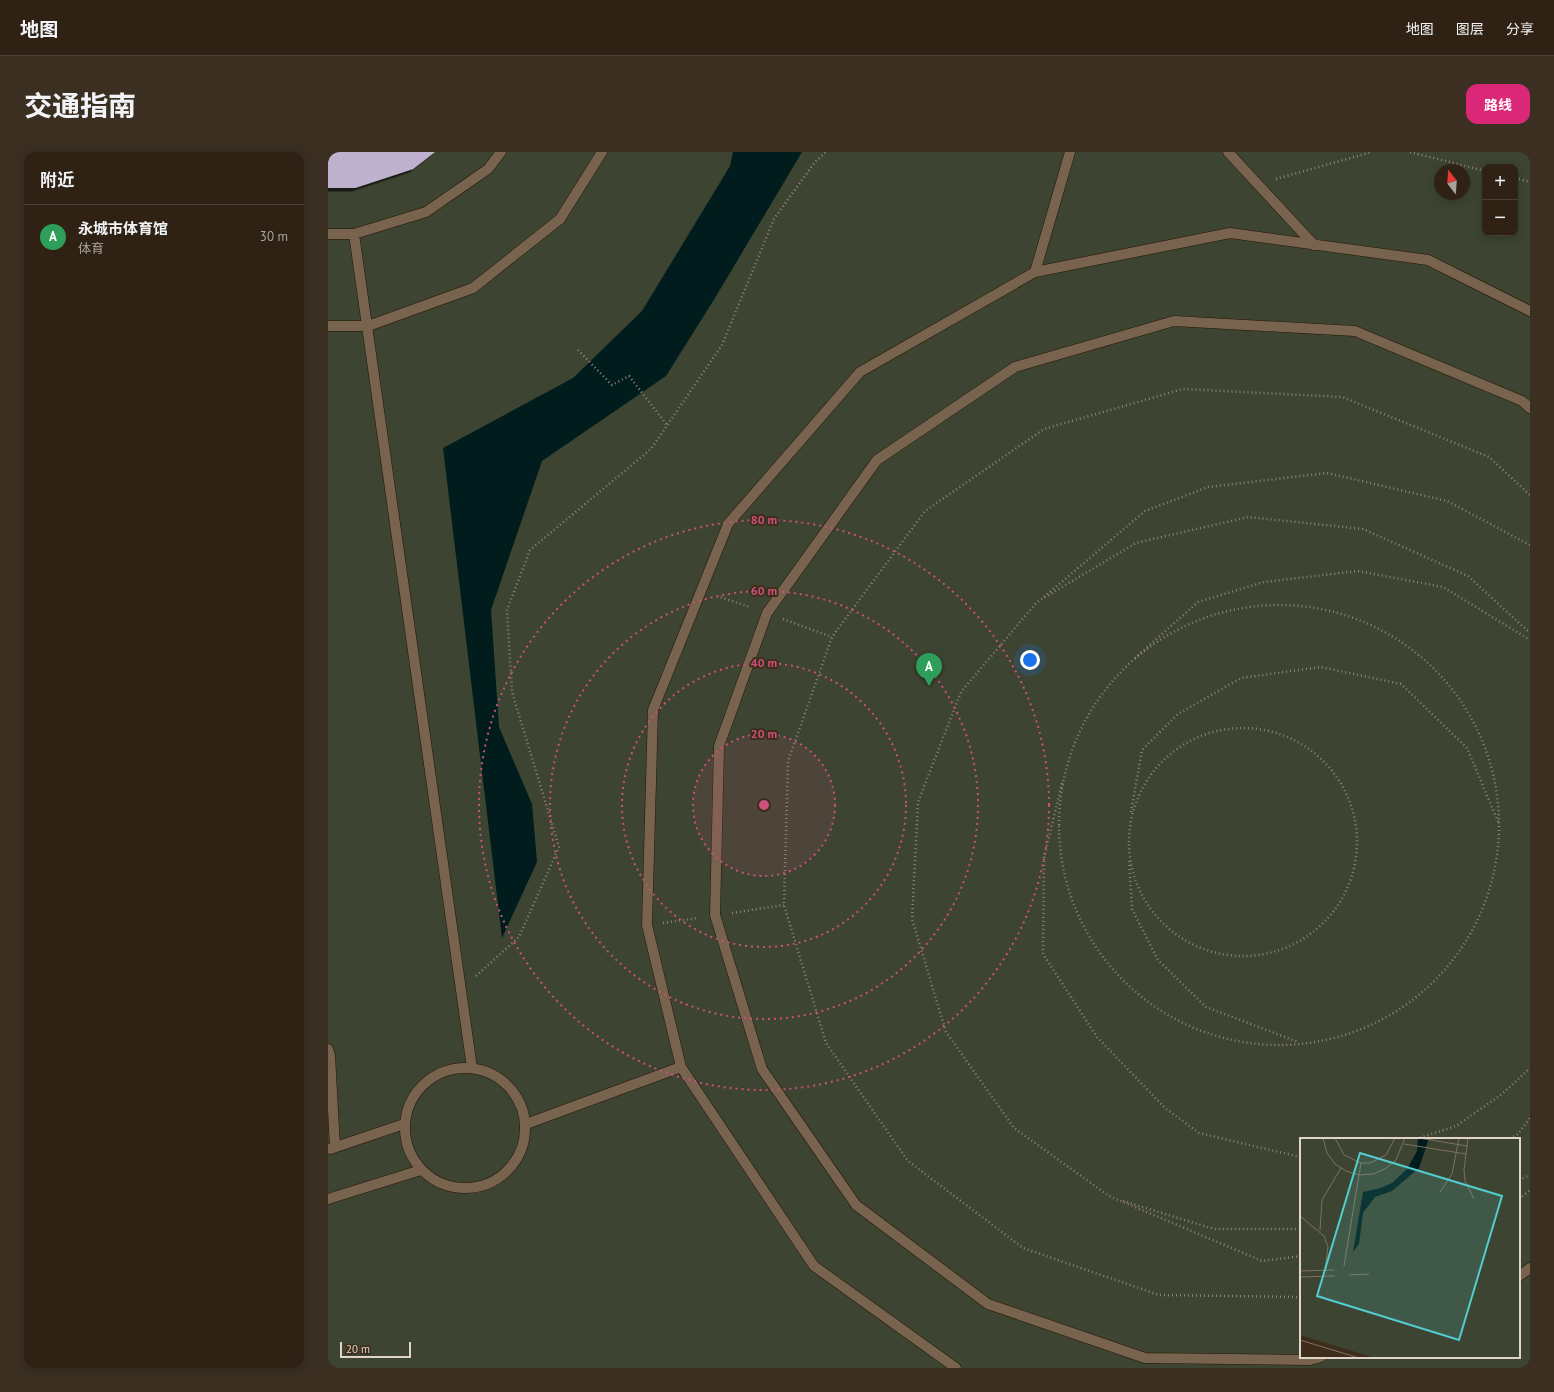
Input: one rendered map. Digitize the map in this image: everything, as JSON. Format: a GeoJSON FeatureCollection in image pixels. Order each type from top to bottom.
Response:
{"type":"FeatureCollection","features":[{"type":"Feature","properties":{"kind":"street"},"geometry":{"type":"LineString","coordinates":[[328,234],[354,234],[426,212],[488,169],[502,152]]}},
{"type":"Feature","properties":{"kind":"street"},"geometry":{"type":"LineString","coordinates":[[328,326],[368,326],[473,288],[560,219],[602,152]]}},
{"type":"Feature","properties":{"kind":"street"},"geometry":{"type":"LineString","coordinates":[[1035,272],[1070,152]]}},
{"type":"Feature","properties":{"kind":"street"},"geometry":{"type":"LineString","coordinates":[[1228,152],[1314,245]]}},
{"type":"Feature","properties":{"kind":"street"},"geometry":{"type":"LineString","coordinates":[[956,1368],[814,1266],[681,1067],[647,925],[653,710],[728,524],[860,372],[1035,272],[1230,233],[1428,260],[1530,311]]}},
{"type":"Feature","properties":{"kind":"street"},"geometry":{"type":"LineString","coordinates":[[354,234],[472,1068]]}},
{"type":"Feature","properties":{"kind":"street"},"geometry":{"type":"LineString","coordinates":[[1317,1358],[1310,1360],[1144,1358],[988,1304],[856,1205],[762,1069],[715,915],[719,746],[767,613],[877,460],[1015,367],[1174,321],[1355,331],[1522,401],[1530,408]]}},
{"type":"Feature","properties":{"kind":"street"},"geometry":{"type":"LineString","coordinates":[[328,1049],[330,1055],[331,1148],[404,1124]]}},
{"type":"Feature","properties":{"kind":"street"},"geometry":{"type":"LineString","coordinates":[[526,1124],[681,1067]]}},
{"type":"Feature","properties":{"kind":"street"},"geometry":{"type":"LineString","coordinates":[[472,1068],[492,1074],[509,1086],[521,1104],[526,1124],[523,1145],[514,1164],[498,1178],[479,1187],[458,1188],[438,1182],[421,1170],[411,1157],[405,1141],[404,1124],[408,1105],[418,1088],[434,1076],[452,1069],[472,1068]]}},
{"type":"Feature","properties":{"kind":"street"},"geometry":{"type":"LineString","coordinates":[[328,1199],[421,1170]]}},
{"type":"Feature","properties":{"kind":"street"},"geometry":{"type":"LineString","coordinates":[[1520,1275],[1530,1268]]}},
{"type":"Feature","properties":{"kind":"path"},"geometry":{"type":"LineString","coordinates":[[460,989],[519,937],[559,847],[512,692],[507,610],[530,550],[651,449],[722,346],[774,219],[815,162],[826,152]]}},
{"type":"Feature","properties":{"kind":"path"},"geometry":{"type":"LineString","coordinates":[[1258,184],[1372,152]]}},
{"type":"Feature","properties":{"kind":"path"},"geometry":{"type":"LineString","coordinates":[[1410,152],[1482,170]]}},
{"type":"Feature","properties":{"kind":"path"},"geometry":{"type":"LineString","coordinates":[[1518,179],[1530,182]]}},
{"type":"Feature","properties":{"kind":"path"},"geometry":{"type":"LineString","coordinates":[[578,350],[612,385],[629,376],[667,425]]}},
{"type":"Feature","properties":{"kind":"path"},"geometry":{"type":"LineString","coordinates":[[1300,1297],[1159,1295],[1037,1253],[1023,1248],[908,1161],[826,1042],[786,912],[784,905],[788,761],[832,637],[925,511],[1044,430],[1183,389],[1342,397],[1488,457],[1530,495]]}},
{"type":"Feature","properties":{"kind":"path"},"geometry":{"type":"LineString","coordinates":[[1300,1256],[1262,1261],[1109,1196],[1014,1128],[946,1032],[912,919],[918,802],[961,692],[1037,602],[1145,511],[1208,486],[1327,473],[1447,501],[1530,545]]}},
{"type":"Feature","properties":{"kind":"path"},"geometry":{"type":"LineString","coordinates":[[1037,602],[1136,543],[1248,517],[1363,529],[1468,576],[1530,633]]}},
{"type":"Feature","properties":{"kind":"path"},"geometry":{"type":"LineString","coordinates":[[1300,1156],[1199,1133],[1165,1108],[1097,1037],[1043,954],[1044,858],[1064,774],[1087,715],[1126,666],[1198,602],[1264,582],[1358,571],[1443,587],[1530,640]]}},
{"type":"Feature","properties":{"kind":"path"},"geometry":{"type":"LineString","coordinates":[[1064,774],[1058,848],[1078,920],[1120,980],[1180,1023],[1251,1045],[1325,1042],[1394,1014],[1450,966],[1487,902],[1501,829],[1490,756],[1456,690],[1402,640],[1334,611],[1260,605],[1188,624],[1126,666]]}},
{"type":"Feature","properties":{"kind":"path"},"geometry":{"type":"LineString","coordinates":[[1301,1043],[1206,1007],[1158,960],[1132,909],[1129,856],[1131,816],[1142,750],[1178,714],[1241,678],[1321,667],[1401,684],[1467,748],[1501,829]]}},
{"type":"Feature","properties":{"kind":"path"},"geometry":{"type":"LineString","coordinates":[[1129,856],[1139,891],[1159,921],[1189,943],[1223,955],[1260,956],[1295,944],[1325,922],[1346,893],[1357,858],[1357,821],[1343,784],[1318,754],[1284,734],[1254,728],[1246,727],[1207,733],[1172,751],[1146,780],[1131,816]]}},
{"type":"Feature","properties":{"kind":"path"},"geometry":{"type":"LineString","coordinates":[[1419,1138],[1456,1126],[1502,1094],[1530,1068]]}},
{"type":"Feature","properties":{"kind":"path"},"geometry":{"type":"LineString","coordinates":[[1512,1138],[1518,1134],[1530,1118]]}},
{"type":"Feature","properties":{"kind":"path"},"geometry":{"type":"LineString","coordinates":[[1520,1180],[1530,1175]]}},
{"type":"Feature","properties":{"kind":"path"},"geometry":{"type":"LineString","coordinates":[[1520,1198],[1530,1190]]}},
{"type":"Feature","properties":{"kind":"path"},"geometry":{"type":"LineString","coordinates":[[1109,1196],[1214,1229],[1300,1229]]}},
{"type":"Feature","properties":{"kind":"green space"},"geometry":{"type":"Polygon","coordinates":[[[328,152],[1530,152],[1530,1368],[328,1368],[328,152]]]}},
{"type":"Feature","properties":{"kind":"water"},"geometry":{"type":"Polygon","coordinates":[[[733,152],[802,152],[715,298],[666,376],[542,461],[491,610],[499,727],[532,804],[537,862],[502,938],[443,448],[573,378],[642,311],[730,166],[733,152]]]}},
{"type":"Feature","properties":{"kind":"building"},"geometry":{"type":"Polygon","coordinates":[[[328,152],[435,152],[413,169],[355,188],[328,188],[328,152]]]}},
{"type":"Feature","properties":{"kind":"place","name":"永城市体育馆"},"geometry":{"type":"Point","coordinates":[929,686]}}]}
